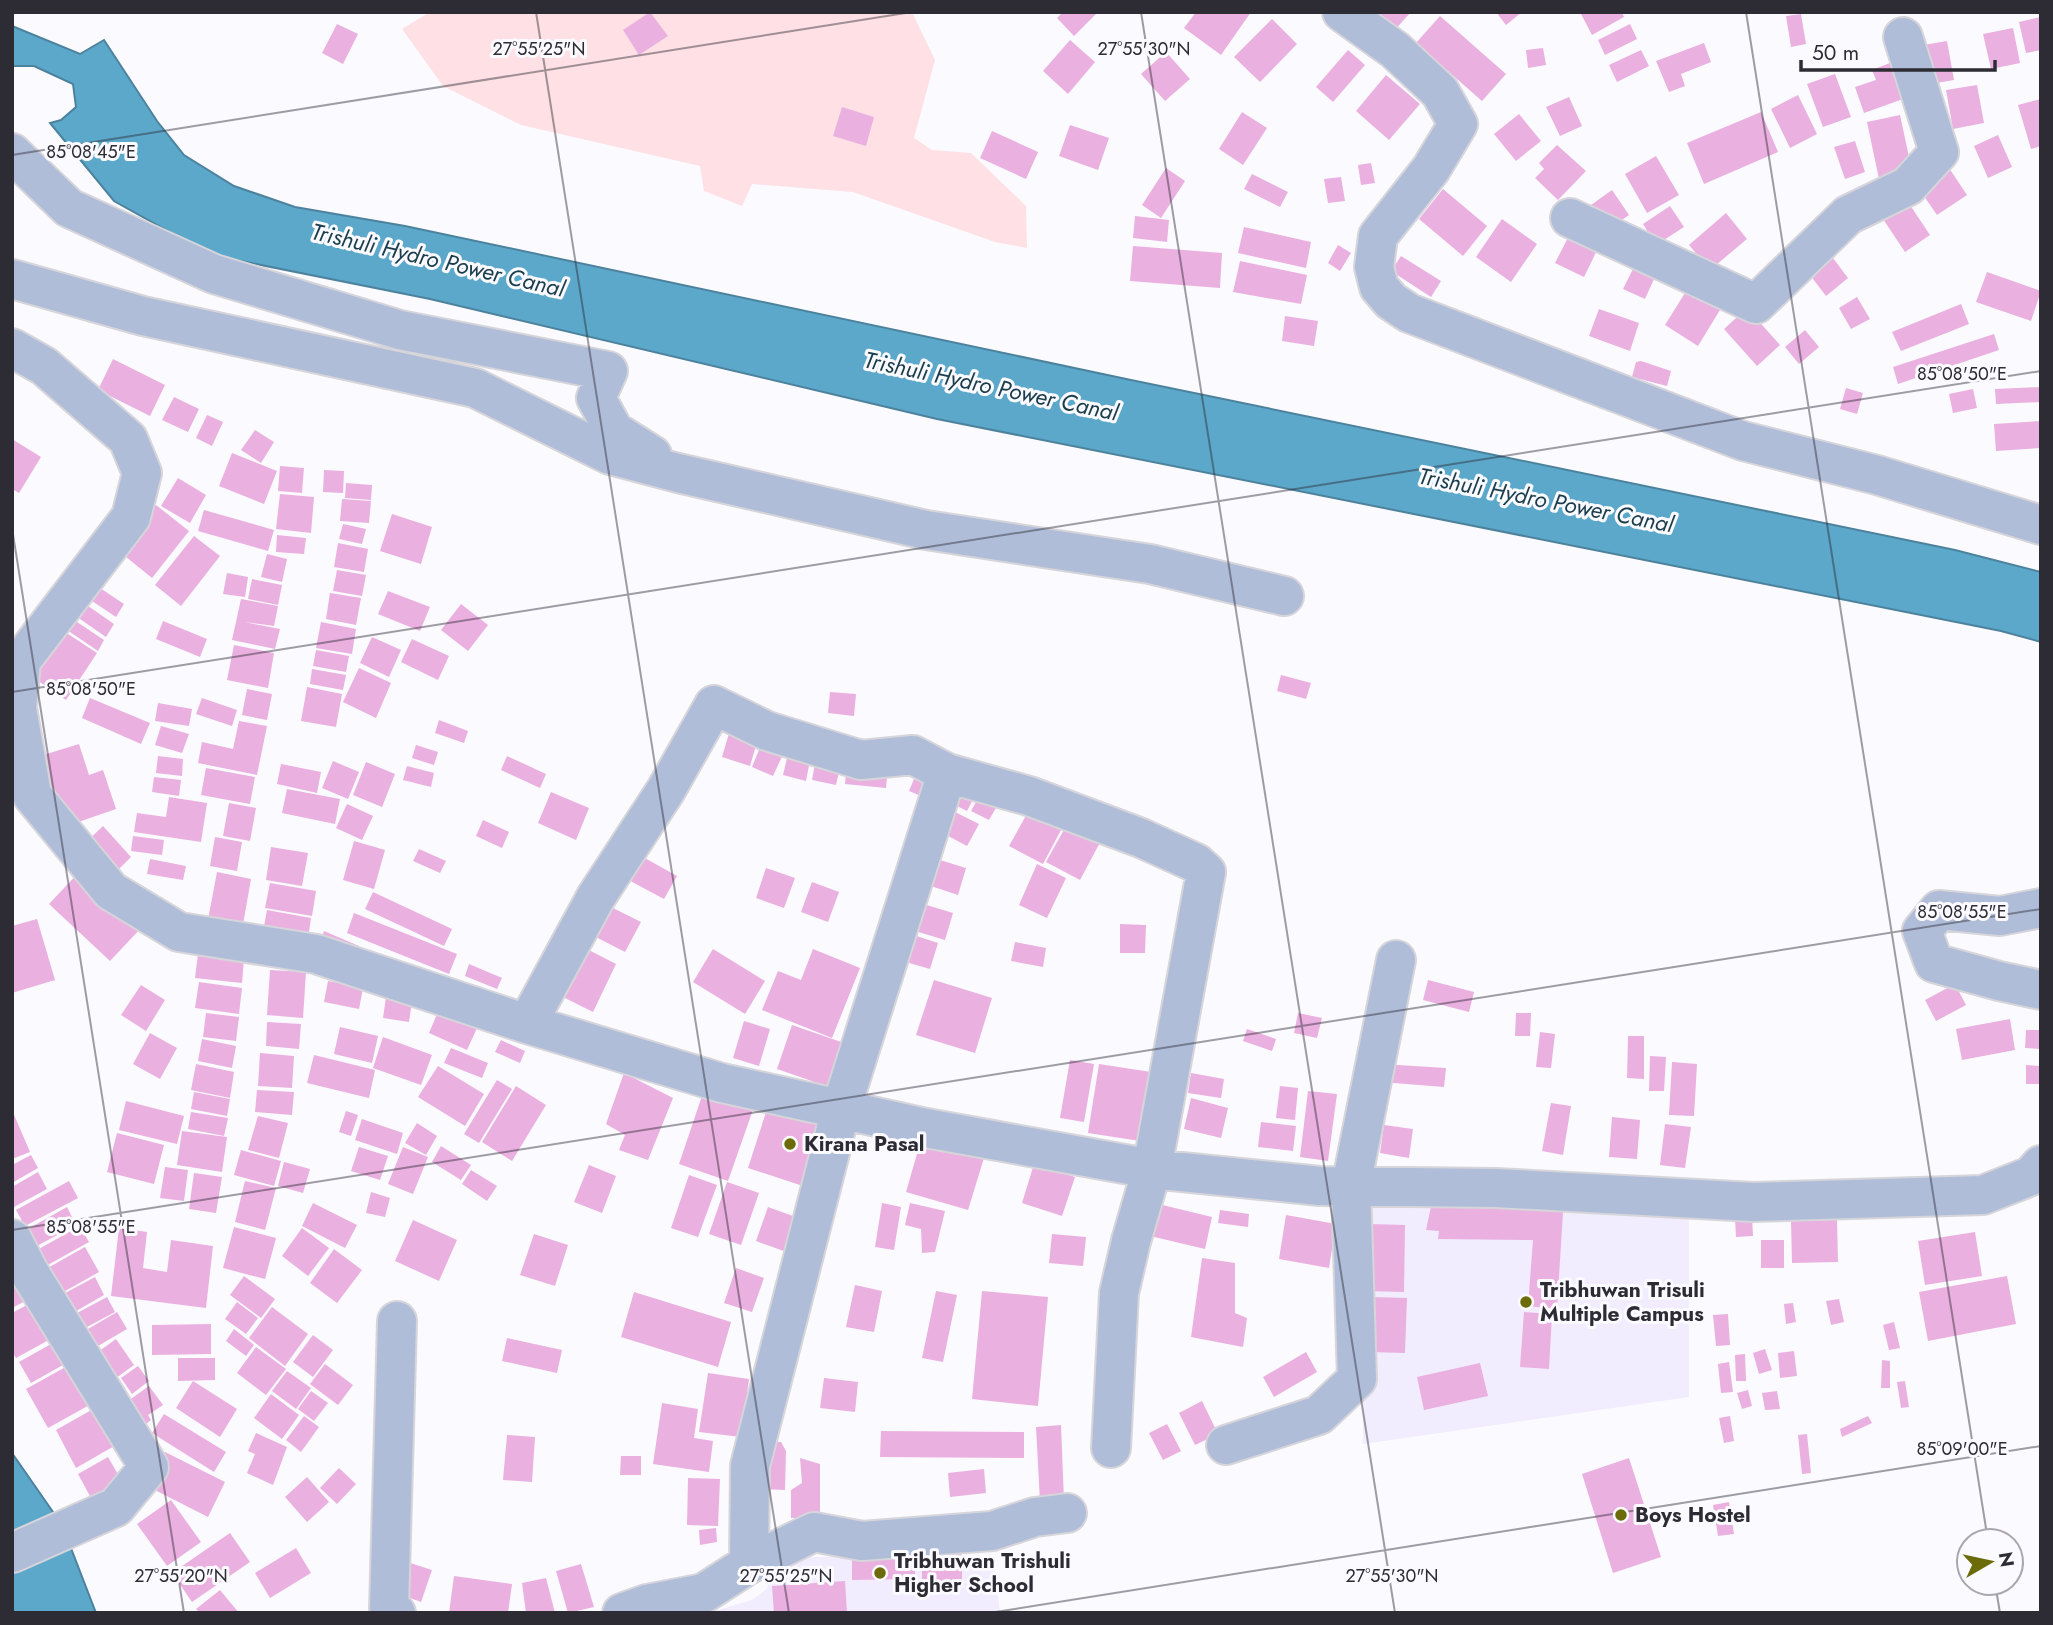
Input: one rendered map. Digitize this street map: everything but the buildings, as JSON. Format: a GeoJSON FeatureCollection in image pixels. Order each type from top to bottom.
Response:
{"type":"FeatureCollection","features":[{"type":"Feature","properties":{"kind":"street"},"geometry":{"type":"LineString","coordinates":[[1342,12],[1395,50],[1440,92],[1458,124],[1431,169],[1378,236],[1374,267],[1379,287],[1391,301],[1409,313],[1433,323],[1743,440],[1877,475],[2041,525]]}},
{"type":"Feature","properties":{"kind":"street"},"geometry":{"type":"LineString","coordinates":[[1570,218],[1756,304],[1848,215],[1908,186],[1939,152],[1903,37]]}},
{"type":"Feature","properties":{"kind":"street"},"geometry":{"type":"LineString","coordinates":[[12,153],[69,208],[214,274],[400,330],[608,371],[596,398],[614,431],[678,473]]}},
{"type":"Feature","properties":{"kind":"street"},"geometry":{"type":"LineString","coordinates":[[12,279],[143,316],[475,388],[610,455],[678,473],[926,530],[1150,564],[1284,596]]}},
{"type":"Feature","properties":{"kind":"street"},"geometry":{"type":"LineString","coordinates":[[12,348],[44,366],[128,439],[142,473],[131,517],[20,661],[17,708],[22,800],[111,891],[179,932],[316,954],[527,1024],[722,1083],[926,1128],[1153,1168],[1320,1186],[1496,1188],[1753,1202],[1983,1195],[2031,1177],[2041,1165]]}},
{"type":"Feature","properties":{"kind":"street"},"geometry":{"type":"LineString","coordinates":[[527,1024],[596,897],[666,790],[714,705],[767,731],[861,760],[913,755],[947,773],[1029,796],[1141,838],[1196,863],[1206,872],[1153,1168],[1119,1293],[1111,1448]]}},
{"type":"Feature","properties":{"kind":"street"},"geometry":{"type":"LineString","coordinates":[[749,1564],[750,1466],[841,1109],[947,773]]}},
{"type":"Feature","properties":{"kind":"street"},"geometry":{"type":"LineString","coordinates":[[2041,908],[2000,916],[1939,909],[1922,931],[1934,963],[2041,990]]}},
{"type":"Feature","properties":{"kind":"street"},"geometry":{"type":"LineString","coordinates":[[1226,1445],[1319,1415],[1357,1379],[1350,1186],[1396,960]]}},
{"type":"Feature","properties":{"kind":"street"},"geometry":{"type":"LineString","coordinates":[[12,1239],[29,1272],[149,1467],[116,1507],[12,1553]]}},
{"type":"Feature","properties":{"kind":"street"},"geometry":{"type":"LineString","coordinates":[[391,1611],[397,1321]]}},
{"type":"Feature","properties":{"kind":"street"},"geometry":{"type":"LineString","coordinates":[[622,1613],[647,1604],[704,1592],[749,1564],[814,1532],[862,1541],[992,1531],[1035,1517],[1067,1513]]}},
{"type":"Feature","properties":{"kind":"shaded area"},"geometry":{"type":"Polygon","coordinates":[[[430,12],[912,12],[935,60],[914,138],[932,150],[971,153],[1026,206],[1027,248],[995,242],[853,192],[752,184],[742,206],[704,191],[700,166],[521,125],[443,86],[402,29],[430,12]]]}},
{"type":"Feature","properties":{"kind":"shaded area","name":"Tribhuwan Trisuli Multiple Campus"},"geometry":{"type":"Polygon","coordinates":[[[1364,1194],[1689,1208],[1689,1397],[1363,1444],[1364,1194]]]}},
{"type":"Feature","properties":{"kind":"shaded area","name":"Tribhuwan Trishuli Higher School"},"geometry":{"type":"Polygon","coordinates":[[[993,1557],[1000,1613],[708,1613],[752,1600],[768,1588],[764,1558],[993,1557]]]}},
{"type":"Feature","properties":{"kind":"water","name":"Trishuli Hydro Power Canal"},"geometry":{"type":"Polygon","coordinates":[[[12,26],[80,54],[104,40],[157,121],[184,155],[234,186],[295,207],[405,226],[1131,380],[1955,550],[2041,572],[2041,642],[2001,631],[937,419],[430,299],[211,255],[114,201],[50,123],[61,120],[76,107],[73,84],[34,66],[12,66],[12,26]]]}},
{"type":"Feature","properties":{"kind":"water"},"geometry":{"type":"Polygon","coordinates":[[[12,1453],[62,1525],[96,1613],[12,1613],[12,1453]]]}},
{"type":"Feature","properties":{"kind":"place","name":"Kirana Pasal"},"geometry":{"type":"Point","coordinates":[790,1144]}},
{"type":"Feature","properties":{"kind":"place","name":"Tribhuwan Trisuli Multiple Campus"},"geometry":{"type":"Point","coordinates":[1526,1302]}},
{"type":"Feature","properties":{"kind":"place","name":"Boys Hostel"},"geometry":{"type":"Point","coordinates":[1621,1515]}},
{"type":"Feature","properties":{"kind":"place","name":"Tribhuwan Trishuli Higher School"},"geometry":{"type":"Point","coordinates":[880,1573]}}]}
